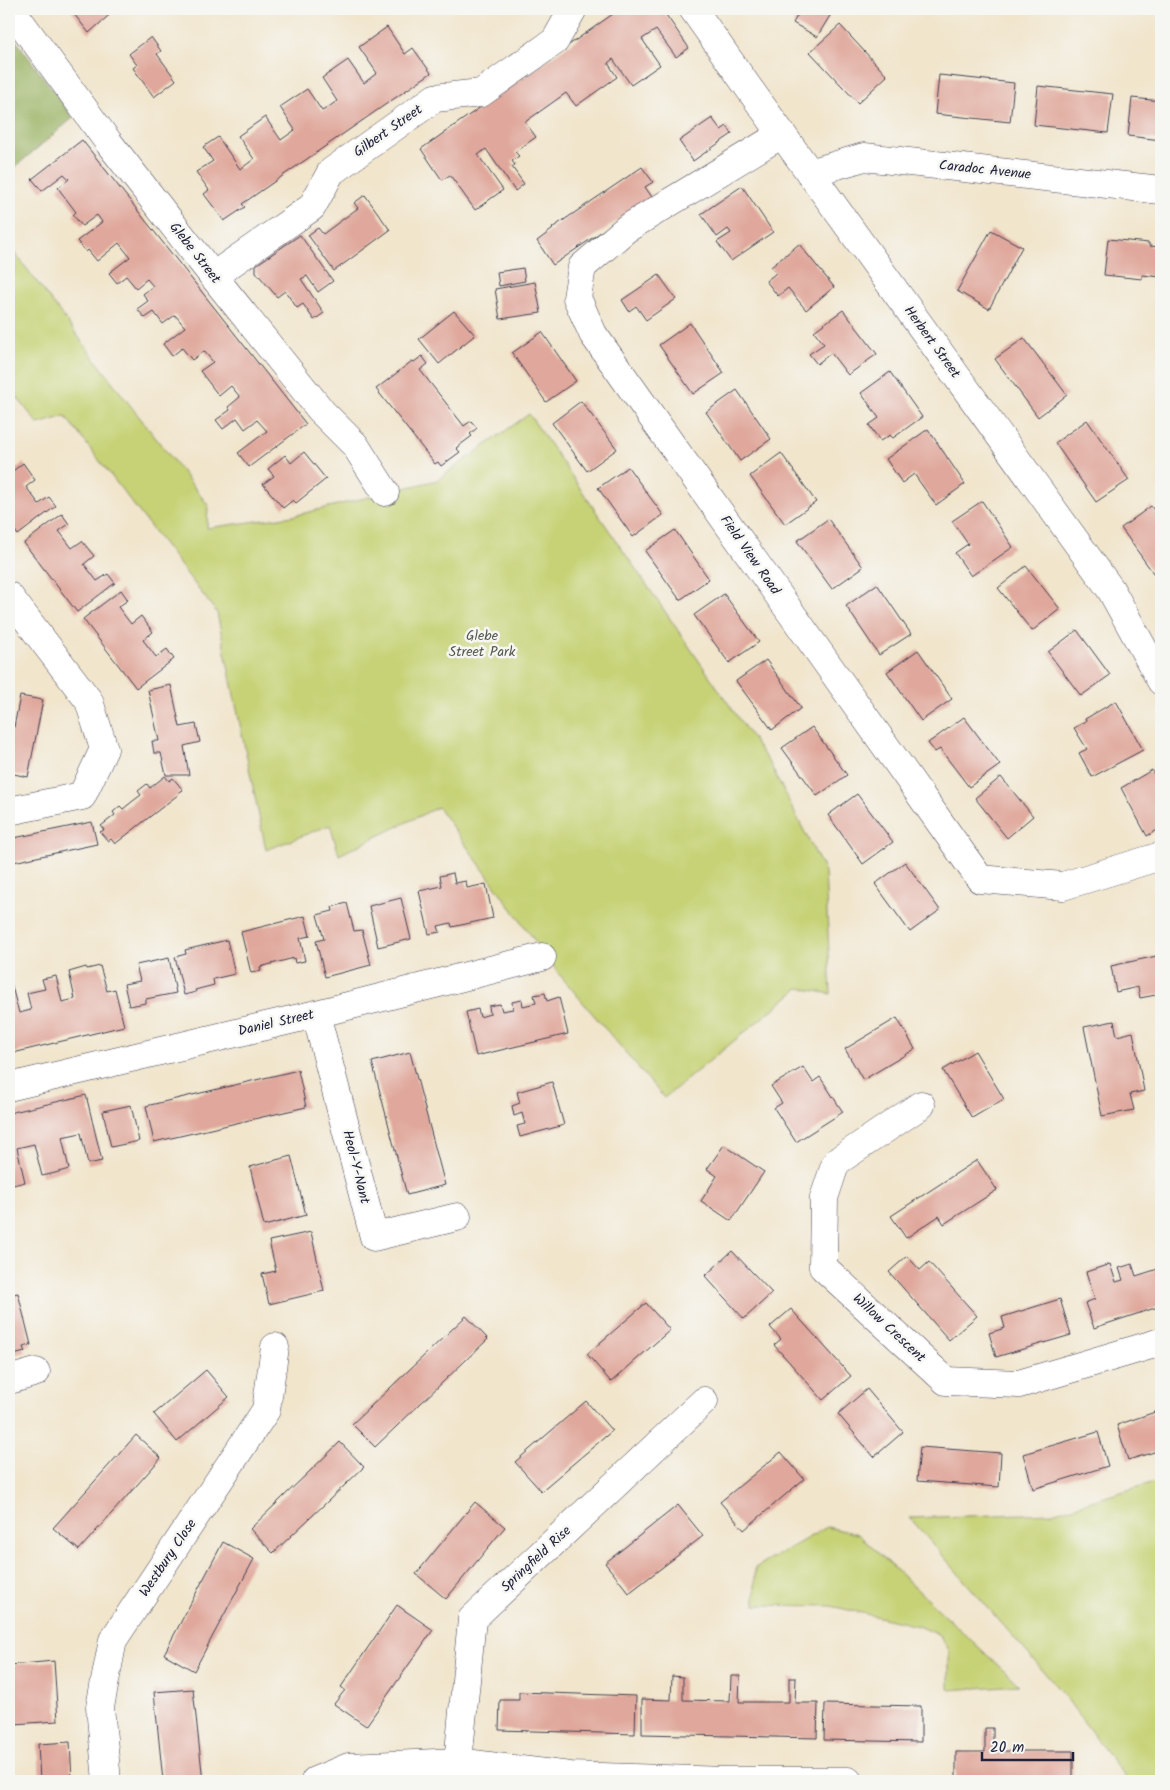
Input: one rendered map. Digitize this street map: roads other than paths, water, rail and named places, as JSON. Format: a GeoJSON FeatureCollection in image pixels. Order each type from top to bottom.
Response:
{"type":"FeatureCollection","features":[{"type":"Feature","properties":{"kind":"street","name":"Glebe Street"},"geometry":{"type":"LineString","coordinates":[[11,9],[109,143],[323,413],[355,446],[385,492]]}},
{"type":"Feature","properties":{"kind":"street","name":"Gilbert Street"},"geometry":{"type":"LineString","coordinates":[[213,276],[312,207],[331,172],[435,98],[481,94],[555,41],[573,9]]}},
{"type":"Feature","properties":{"kind":"street","name":"Herbert Street"},"geometry":{"type":"LineString","coordinates":[[694,9],[810,174],[1111,590],[1161,681]]}},
{"type":"Feature","properties":{"kind":"street","name":"Field View Road"},"geometry":{"type":"LineString","coordinates":[[782,134],[626,229],[582,267],[577,298],[593,334],[980,879],[1063,886],[1161,856]]}},
{"type":"Feature","properties":{"kind":"street","name":"Caradoc Avenue"},"geometry":{"type":"LineString","coordinates":[[810,174],[864,157],[1161,190]]}},
{"type":"Feature","properties":{"kind":"street"},"geometry":{"type":"LineString","coordinates":[[9,596],[90,701],[104,749],[82,796],[9,811]]}},
{"type":"Feature","properties":{"kind":"street","name":"Daniel Street"},"geometry":{"type":"LineString","coordinates":[[9,1087],[316,1014],[542,957]]}},
{"type":"Feature","properties":{"kind":"street","name":"Heol-Y-Nant"},"geometry":{"type":"LineString","coordinates":[[316,1014],[374,1237],[457,1217]]}},
{"type":"Feature","properties":{"kind":"street","name":"Willow Crescent"},"geometry":{"type":"LineString","coordinates":[[921,1105],[836,1162],[824,1198],[823,1267],[946,1380],[1019,1384],[1161,1342]]}},
{"type":"Feature","properties":{"kind":"street","name":"Westbury Close"},"geometry":{"type":"LineString","coordinates":[[107,1781],[100,1706],[113,1640],[266,1410],[275,1347]]}},
{"type":"Feature","properties":{"kind":"street"},"geometry":{"type":"LineString","coordinates":[[9,1380],[36,1372]]}},
{"type":"Feature","properties":{"kind":"street","name":"Springfield Rise"},"geometry":{"type":"LineString","coordinates":[[451,1772],[472,1619],[704,1401]]}},
{"type":"Feature","properties":{"kind":"street"},"geometry":{"type":"LineString","coordinates":[[316,1781],[349,1767],[726,1781],[848,1781]]}},
{"type":"Feature","properties":{"kind":"park label","name":"Glebe Street Park"},"geometry":{"type":"Point","coordinates":[482,644]}}]}
